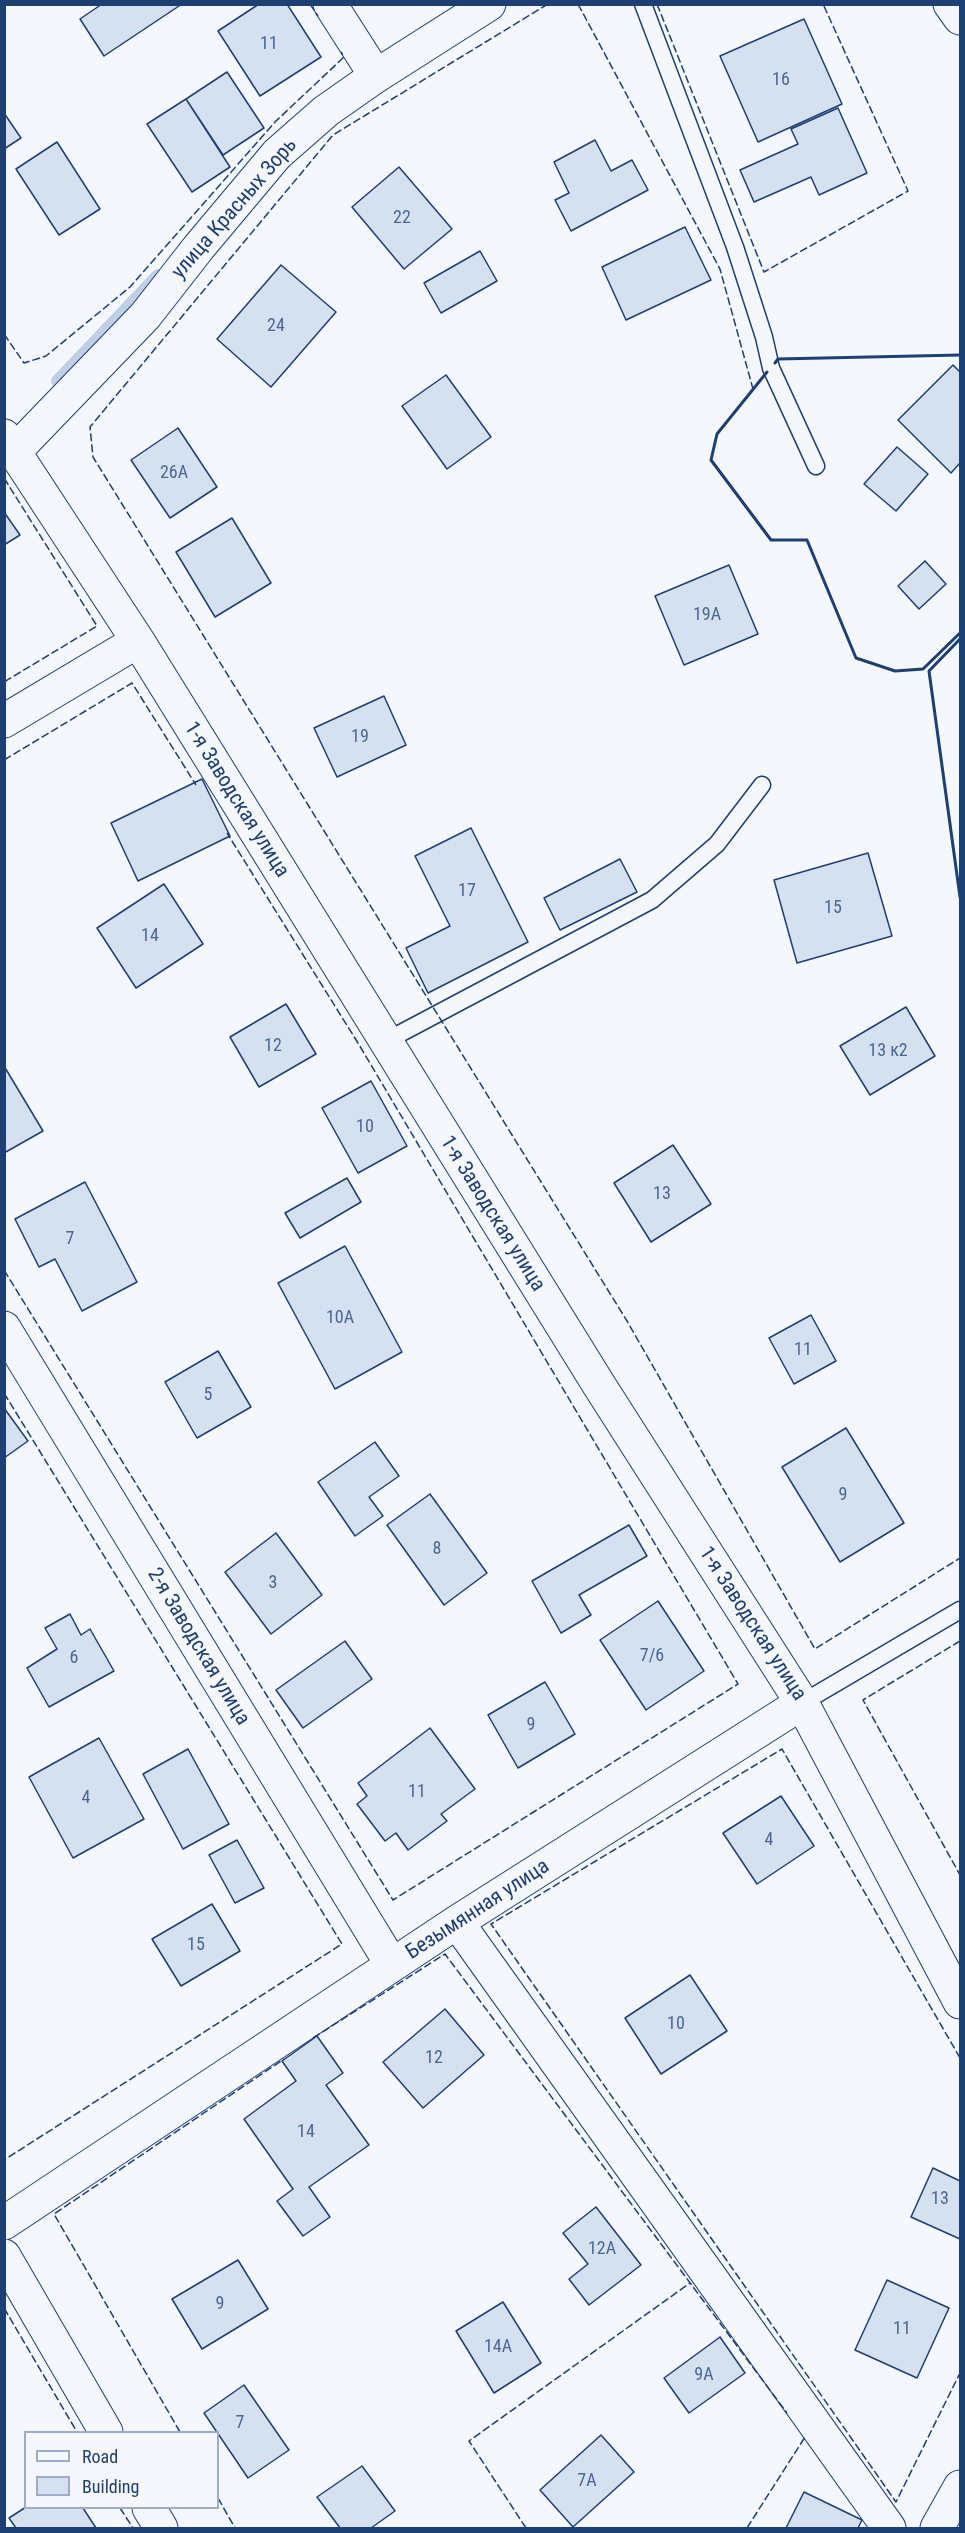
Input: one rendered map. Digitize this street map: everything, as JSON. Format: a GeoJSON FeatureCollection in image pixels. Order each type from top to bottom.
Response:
{"type":"FeatureCollection","features":[{"type":"Feature","properties":{"kind":"street"},"geometry":{"type":"LineString","coordinates":[[330,4],[370,66]]}},
{"type":"Feature","properties":{"kind":"street","name":"улица Красных Зорь"},"geometry":{"type":"LineString","coordinates":[[9,444],[146,316],[199,247],[277,154],[327,111],[370,66],[489,4]]}},
{"type":"Feature","properties":{"kind":"street"},"geometry":{"type":"LineString","coordinates":[[950,4],[960,18]]}},
{"type":"Feature","properties":{"kind":"street","name":"1-я Заводская улица"},"geometry":{"type":"LineString","coordinates":[[9,444],[138,641],[599,1385],[802,1703],[960,2002]]}},
{"type":"Feature","properties":{"kind":"street"},"geometry":{"type":"LineString","coordinates":[[4,721],[138,641]]}},
{"type":"Feature","properties":{"kind":"street","name":"2-я Заводская улица"},"geometry":{"type":"LineString","coordinates":[[4,1328],[392,1965]]}},
{"type":"Feature","properties":{"kind":"street","name":"Безымянная улица"},"geometry":{"type":"LineString","coordinates":[[4,2223],[457,1922],[802,1703]]}},
{"type":"Feature","properties":{"kind":"street"},"geometry":{"type":"LineString","coordinates":[[457,1922],[889,2529]]}},
{"type":"Feature","properties":{"kind":"street"},"geometry":{"type":"LineString","coordinates":[[4,2256],[105,2431]]}},
{"type":"Feature","properties":{"kind":"street"},"geometry":{"type":"LineString","coordinates":[[937,2529],[960,2487]]}},
{"type":"Feature","properties":{"kind":"street"},"geometry":{"type":"LineString","coordinates":[[150,2509],[161,2529]]}},
{"type":"Feature","properties":{"kind":"lane"},"geometry":{"type":"LineString","coordinates":[[643,4],[735,248],[764,337],[771,368],[816,466]]}},
{"type":"Feature","properties":{"kind":"lane"},"geometry":{"type":"LineString","coordinates":[[386,1041],[652,900],[717,844],[762,785]]}},
{"type":"Feature","properties":{"kind":"lane","name":"Безымянная улица"},"geometry":{"type":"LineString","coordinates":[[802,1703],[960,1610]]}},
{"type":"Feature","properties":{"kind":"building"},"geometry":{"type":"Polygon","coordinates":[[[102,4],[182,4],[104,56],[80,19],[102,4]]]}},
{"type":"Feature","properties":{"kind":"building"},"geometry":{"type":"Polygon","coordinates":[[[259,4],[287,4],[321,57],[260,96],[218,31],[259,4]]]}},
{"type":"Feature","properties":{"kind":"building"},"geometry":{"type":"Polygon","coordinates":[[[804,19],[842,104],[758,142],[720,56],[804,19]]]}},
{"type":"Feature","properties":{"kind":"building"},"geometry":{"type":"Polygon","coordinates":[[[227,72],[264,128],[223,155],[186,99],[227,72]]]}},
{"type":"Feature","properties":{"kind":"building"},"geometry":{"type":"Polygon","coordinates":[[[186,99],[230,167],[192,192],[147,124],[186,99]]]}},
{"type":"Feature","properties":{"kind":"building"},"geometry":{"type":"Polygon","coordinates":[[[838,108],[867,173],[819,195],[811,177],[754,202],[740,170],[798,144],[791,129],[838,108]]]}},
{"type":"Feature","properties":{"kind":"building"},"geometry":{"type":"Polygon","coordinates":[[[4,113],[21,138],[4,149],[4,113]]]}},
{"type":"Feature","properties":{"kind":"building"},"geometry":{"type":"Polygon","coordinates":[[[595,140],[611,171],[632,160],[648,190],[571,231],[555,200],[569,193],[554,162],[595,140]]]}},
{"type":"Feature","properties":{"kind":"building"},"geometry":{"type":"Polygon","coordinates":[[[57,142],[100,209],[59,235],[16,169],[57,142]]]}},
{"type":"Feature","properties":{"kind":"building"},"geometry":{"type":"Polygon","coordinates":[[[399,167],[452,229],[404,269],[352,207],[399,167]]]}},
{"type":"Feature","properties":{"kind":"building"},"geometry":{"type":"Polygon","coordinates":[[[685,227],[711,280],[626,320],[602,267],[685,227]]]}},
{"type":"Feature","properties":{"kind":"building"},"geometry":{"type":"Polygon","coordinates":[[[480,251],[497,281],[441,313],[424,283],[480,251]]]}},
{"type":"Feature","properties":{"kind":"building"},"geometry":{"type":"Polygon","coordinates":[[[281,265],[336,312],[271,387],[217,339],[281,265]]]}},
{"type":"Feature","properties":{"kind":"building"},"geometry":{"type":"Polygon","coordinates":[[[953,365],[960,372],[960,463],[951,473],[898,420],[953,365]]]}},
{"type":"Feature","properties":{"kind":"building"},"geometry":{"type":"Polygon","coordinates":[[[446,375],[491,437],[447,469],[402,406],[446,375]]]}},
{"type":"Feature","properties":{"kind":"building"},"geometry":{"type":"Polygon","coordinates":[[[178,428],[217,487],[170,518],[131,460],[178,428]]]}},
{"type":"Feature","properties":{"kind":"building"},"geometry":{"type":"Polygon","coordinates":[[[897,447],[928,474],[896,511],[864,484],[897,447]]]}},
{"type":"Feature","properties":{"kind":"building"},"geometry":{"type":"Polygon","coordinates":[[[4,512],[20,535],[4,545],[4,512]]]}},
{"type":"Feature","properties":{"kind":"building"},"geometry":{"type":"Polygon","coordinates":[[[232,518],[271,583],[215,617],[176,552],[232,518]]]}},
{"type":"Feature","properties":{"kind":"building"},"geometry":{"type":"Polygon","coordinates":[[[925,561],[946,584],[919,609],[898,586],[925,561]]]}},
{"type":"Feature","properties":{"kind":"building"},"geometry":{"type":"Polygon","coordinates":[[[729,565],[758,634],[684,665],[655,596],[729,565]]]}},
{"type":"Feature","properties":{"kind":"building"},"geometry":{"type":"Polygon","coordinates":[[[384,696],[406,745],[337,777],[314,728],[384,696]]]}},
{"type":"Feature","properties":{"kind":"building"},"geometry":{"type":"Polygon","coordinates":[[[202,779],[230,836],[138,881],[111,823],[202,779]]]}},
{"type":"Feature","properties":{"kind":"building"},"geometry":{"type":"Polygon","coordinates":[[[471,828],[528,942],[428,993],[406,948],[450,926],[415,856],[471,828]]]}},
{"type":"Feature","properties":{"kind":"building"},"geometry":{"type":"Polygon","coordinates":[[[868,853],[892,936],[797,963],[774,880],[868,853]]]}},
{"type":"Feature","properties":{"kind":"building"},"geometry":{"type":"Polygon","coordinates":[[[620,859],[637,892],[560,930],[544,898],[620,859]]]}},
{"type":"Feature","properties":{"kind":"building"},"geometry":{"type":"Polygon","coordinates":[[[164,884],[203,944],[136,988],[97,928],[164,884]]]}},
{"type":"Feature","properties":{"kind":"building"},"geometry":{"type":"Polygon","coordinates":[[[286,1004],[316,1054],[259,1087],[230,1037],[286,1004]]]}},
{"type":"Feature","properties":{"kind":"building"},"geometry":{"type":"Polygon","coordinates":[[[906,1007],[935,1056],[870,1095],[840,1046],[906,1007]]]}},
{"type":"Feature","properties":{"kind":"building"},"geometry":{"type":"Polygon","coordinates":[[[4,1066],[43,1131],[4,1153],[4,1066]]]}},
{"type":"Feature","properties":{"kind":"building"},"geometry":{"type":"Polygon","coordinates":[[[371,1081],[407,1146],[358,1173],[322,1108],[371,1081]]]}},
{"type":"Feature","properties":{"kind":"building"},"geometry":{"type":"Polygon","coordinates":[[[673,1145],[711,1204],[651,1242],[614,1183],[673,1145]]]}},
{"type":"Feature","properties":{"kind":"building"},"geometry":{"type":"Polygon","coordinates":[[[347,1178],[361,1202],[300,1238],[285,1213],[347,1178]]]}},
{"type":"Feature","properties":{"kind":"building"},"geometry":{"type":"Polygon","coordinates":[[[85,1182],[137,1282],[82,1311],[55,1259],[39,1267],[15,1219],[85,1182]]]}},
{"type":"Feature","properties":{"kind":"building"},"geometry":{"type":"Polygon","coordinates":[[[345,1246],[402,1352],[335,1389],[278,1283],[345,1246]]]}},
{"type":"Feature","properties":{"kind":"building"},"geometry":{"type":"Polygon","coordinates":[[[811,1315],[836,1361],[794,1384],[769,1338],[811,1315]]]}},
{"type":"Feature","properties":{"kind":"building"},"geometry":{"type":"Polygon","coordinates":[[[218,1351],[251,1407],[197,1438],[165,1382],[218,1351]]]}},
{"type":"Feature","properties":{"kind":"building"},"geometry":{"type":"Polygon","coordinates":[[[4,1408],[28,1441],[4,1458],[4,1408]]]}},
{"type":"Feature","properties":{"kind":"building"},"geometry":{"type":"Polygon","coordinates":[[[846,1428],[904,1523],[840,1562],[782,1467],[846,1428]]]}},
{"type":"Feature","properties":{"kind":"building"},"geometry":{"type":"Polygon","coordinates":[[[375,1442],[399,1476],[369,1497],[383,1516],[355,1536],[318,1482],[375,1442]]]}},
{"type":"Feature","properties":{"kind":"building"},"geometry":{"type":"Polygon","coordinates":[[[430,1494],[487,1573],[444,1605],[387,1525],[430,1494]]]}},
{"type":"Feature","properties":{"kind":"building"},"geometry":{"type":"Polygon","coordinates":[[[629,1525],[647,1556],[579,1595],[591,1615],[561,1633],[532,1581],[629,1525]]]}},
{"type":"Feature","properties":{"kind":"building"},"geometry":{"type":"Polygon","coordinates":[[[276,1533],[322,1595],[271,1634],[225,1572],[276,1533]]]}},
{"type":"Feature","properties":{"kind":"building"},"geometry":{"type":"Polygon","coordinates":[[[658,1601],[704,1671],[646,1710],[600,1640],[658,1601]]]}},
{"type":"Feature","properties":{"kind":"building"},"geometry":{"type":"Polygon","coordinates":[[[70,1614],[81,1635],[90,1629],[114,1671],[49,1707],[27,1668],[57,1649],[45,1628],[70,1614]]]}},
{"type":"Feature","properties":{"kind":"building"},"geometry":{"type":"Polygon","coordinates":[[[345,1641],[372,1679],[303,1728],[276,1690],[345,1641]]]}},
{"type":"Feature","properties":{"kind":"building"},"geometry":{"type":"Polygon","coordinates":[[[545,1682],[575,1734],[518,1768],[488,1715],[545,1682]]]}},
{"type":"Feature","properties":{"kind":"building"},"geometry":{"type":"Polygon","coordinates":[[[430,1728],[475,1789],[441,1814],[447,1821],[408,1850],[396,1833],[385,1841],[357,1804],[367,1796],[358,1783],[430,1728]]]}},
{"type":"Feature","properties":{"kind":"building"},"geometry":{"type":"Polygon","coordinates":[[[99,1738],[144,1819],[73,1858],[29,1777],[99,1738]]]}},
{"type":"Feature","properties":{"kind":"building"},"geometry":{"type":"Polygon","coordinates":[[[188,1749],[229,1824],[183,1849],[143,1774],[188,1749]]]}},
{"type":"Feature","properties":{"kind":"building"},"geometry":{"type":"Polygon","coordinates":[[[781,1796],[814,1846],[757,1884],[723,1833],[781,1796]]]}},
{"type":"Feature","properties":{"kind":"building"},"geometry":{"type":"Polygon","coordinates":[[[237,1840],[264,1888],[235,1903],[209,1855],[237,1840]]]}},
{"type":"Feature","properties":{"kind":"building"},"geometry":{"type":"Polygon","coordinates":[[[212,1904],[240,1951],[181,1986],[152,1939],[212,1904]]]}},
{"type":"Feature","properties":{"kind":"building"},"geometry":{"type":"Polygon","coordinates":[[[690,1975],[727,2031],[661,2074],[625,2018],[690,1975]]]}},
{"type":"Feature","properties":{"kind":"building"},"geometry":{"type":"Polygon","coordinates":[[[445,2009],[484,2055],[423,2108],[383,2062],[445,2009]]]}},
{"type":"Feature","properties":{"kind":"building"},"geometry":{"type":"Polygon","coordinates":[[[317,2036],[343,2073],[326,2085],[369,2145],[309,2187],[330,2217],[303,2236],[277,2201],[293,2189],[244,2119],[296,2081],[282,2061],[317,2036]]]}},
{"type":"Feature","properties":{"kind":"building"},"geometry":{"type":"Polygon","coordinates":[[[933,2168],[960,2181],[960,2239],[911,2217],[933,2168]]]}},
{"type":"Feature","properties":{"kind":"building"},"geometry":{"type":"Polygon","coordinates":[[[596,2207],[641,2265],[589,2305],[569,2279],[588,2264],[563,2233],[596,2207]]]}},
{"type":"Feature","properties":{"kind":"building"},"geometry":{"type":"Polygon","coordinates":[[[238,2260],[268,2309],[202,2349],[172,2299],[238,2260]]]}},
{"type":"Feature","properties":{"kind":"building"},"geometry":{"type":"Polygon","coordinates":[[[887,2280],[949,2308],[917,2378],[855,2350],[887,2280]]]}},
{"type":"Feature","properties":{"kind":"building"},"geometry":{"type":"Polygon","coordinates":[[[503,2302],[541,2363],[494,2393],[456,2331],[503,2302]]]}},
{"type":"Feature","properties":{"kind":"building"},"geometry":{"type":"Polygon","coordinates":[[[720,2337],[745,2373],[689,2413],[664,2378],[720,2337]]]}},
{"type":"Feature","properties":{"kind":"building"},"geometry":{"type":"Polygon","coordinates":[[[244,2385],[289,2450],[248,2478],[219,2435],[219,2431],[216,2431],[204,2413],[244,2385]]]}},
{"type":"Feature","properties":{"kind":"building"},"geometry":{"type":"Polygon","coordinates":[[[601,2435],[634,2472],[573,2527],[540,2490],[601,2435]]]}},
{"type":"Feature","properties":{"kind":"building"},"geometry":{"type":"Polygon","coordinates":[[[362,2466],[395,2511],[371,2528],[340,2528],[317,2497],[362,2466]]]}},
{"type":"Feature","properties":{"kind":"building"},"geometry":{"type":"Polygon","coordinates":[[[804,2492],[862,2520],[858,2528],[786,2528],[804,2492]]]}},
{"type":"Feature","properties":{"kind":"building"},"geometry":{"type":"Polygon","coordinates":[[[24,2508],[84,2509],[96,2528],[16,2528],[9,2518],[24,2508]]]}},
{"type":"Feature","properties":{"kind":"waterway"},"geometry":{"type":"LineString","coordinates":[[57,381],[158,275]]}},
{"type":"Feature","properties":{"kind":"fence"},"geometry":{"type":"LineString","coordinates":[[310,4],[318,16]]}},
{"type":"Feature","properties":{"kind":"fence"},"geometry":{"type":"LineString","coordinates":[[548,4],[333,135],[90,427],[93,457],[627,1321],[815,1649],[960,1558]]}},
{"type":"Feature","properties":{"kind":"fence"},"geometry":{"type":"LineString","coordinates":[[578,4],[720,269],[753,389]]}},
{"type":"Feature","properties":{"kind":"fence"},"geometry":{"type":"LineString","coordinates":[[657,4],[764,272],[908,191],[823,4]]}},
{"type":"Feature","properties":{"kind":"fence"},"geometry":{"type":"LineString","coordinates":[[4,334],[24,363],[46,356],[130,287],[276,121],[344,57],[341,52]]}},
{"type":"Feature","properties":{"kind":"fence"},"geometry":{"type":"LineString","coordinates":[[4,478],[97,626],[4,682]]}},
{"type":"Feature","properties":{"kind":"fence"},"geometry":{"type":"LineString","coordinates":[[4,760],[132,683],[196,785]]}},
{"type":"Feature","properties":{"kind":"fence"},"geometry":{"type":"LineString","coordinates":[[4,1270],[393,1900],[738,1684],[358,1043],[227,833]]}},
{"type":"Feature","properties":{"kind":"fence"},"geometry":{"type":"LineString","coordinates":[[4,1393],[342,1944],[4,2160]]}},
{"type":"Feature","properties":{"kind":"fence"},"geometry":{"type":"LineString","coordinates":[[960,1641],[863,1700],[960,1875]]}},
{"type":"Feature","properties":{"kind":"fence"},"geometry":{"type":"LineString","coordinates":[[960,2058],[782,1749],[491,1924],[896,2502],[960,2373]]}},
{"type":"Feature","properties":{"kind":"fence"},"geometry":{"type":"LineString","coordinates":[[313,2038],[445,1954],[787,2413]]}},
{"type":"Feature","properties":{"kind":"fence"},"geometry":{"type":"LineString","coordinates":[[179,2431],[54,2214],[284,2059]]}},
{"type":"Feature","properties":{"kind":"fence"},"geometry":{"type":"LineString","coordinates":[[526,2528],[469,2441],[690,2283]]}},
{"type":"Feature","properties":{"kind":"fence"},"geometry":{"type":"LineString","coordinates":[[4,2308],[76,2431]]}},
{"type":"Feature","properties":{"kind":"fence"},"geometry":{"type":"LineString","coordinates":[[747,2528],[805,2437]]}},
{"type":"Feature","properties":{"kind":"fence"},"geometry":{"type":"LineString","coordinates":[[219,2500],[235,2528]]}},
{"type":"Feature","properties":{"kind":"fence"},"geometry":{"type":"LineString","coordinates":[[121,2509],[133,2528]]}},
{"type":"Feature","properties":{"kind":"wall"},"geometry":{"type":"LineString","coordinates":[[775,363],[778,359],[960,355]]}},
{"type":"Feature","properties":{"kind":"wall"},"geometry":{"type":"LineString","coordinates":[[767,372],[717,434],[711,460],[771,540],[807,540],[856,658],[895,671],[923,669],[960,633]]}},
{"type":"Feature","properties":{"kind":"wall"},"geometry":{"type":"LineString","coordinates":[[960,639],[929,671],[960,897]]}}]}
